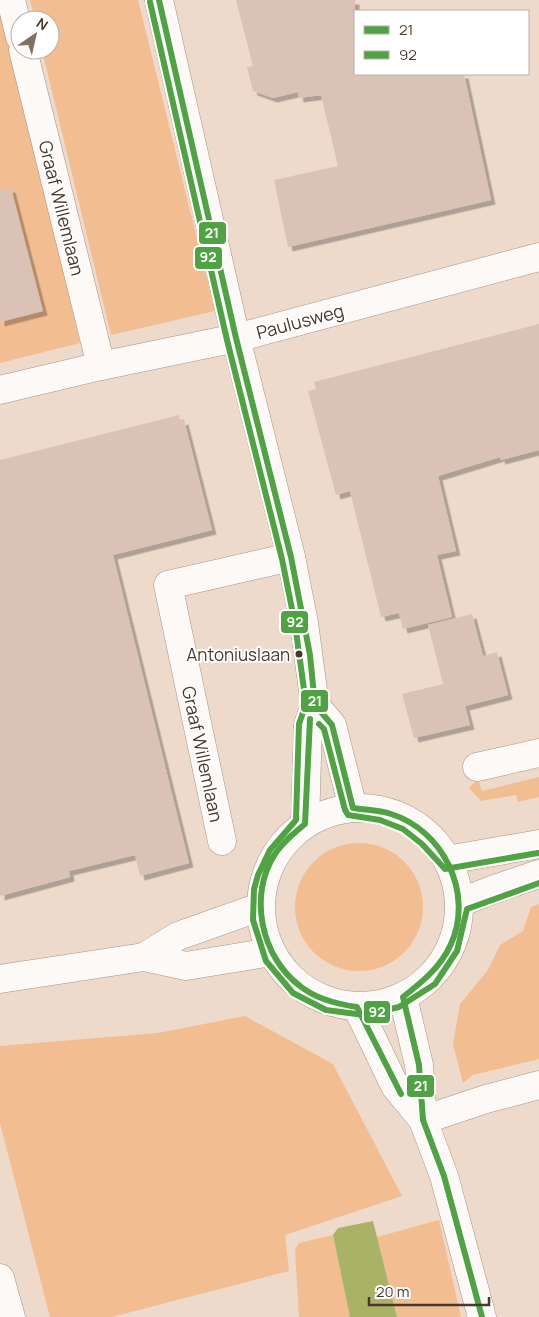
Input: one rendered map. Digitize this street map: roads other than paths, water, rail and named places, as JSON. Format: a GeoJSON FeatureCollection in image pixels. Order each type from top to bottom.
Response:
{"type":"FeatureCollection","features":[{"type":"Feature","properties":{"kind":"street"},"geometry":{"type":"LineString","coordinates":[[159,0],[236,338],[291,556],[310,655],[315,705],[308,725],[305,824]]}},
{"type":"Feature","properties":{"kind":"street","name":"Graaf Willemlaan"},"geometry":{"type":"LineString","coordinates":[[25,60],[101,366]]}},
{"type":"Feature","properties":{"kind":"street","name":"Paulusweg"},"geometry":{"type":"LineString","coordinates":[[0,390],[101,366],[236,338],[539,257]]}},
{"type":"Feature","properties":{"kind":"street","name":"Graaf Willemlaan"},"geometry":{"type":"LineString","coordinates":[[222,841],[168,585],[291,556]]}},
{"type":"Feature","properties":{"kind":"street"},"geometry":{"type":"LineString","coordinates":[[315,705],[332,725],[353,808]]}},
{"type":"Feature","properties":{"kind":"street"},"geometry":{"type":"LineString","coordinates":[[478,767],[539,753]]}},
{"type":"Feature","properties":{"kind":"street"},"geometry":{"type":"LineString","coordinates":[[353,808],[385,811],[414,824],[427,834],[447,860],[456,881],[460,904],[458,923],[445,958],[434,974],[420,987],[403,997],[381,1005],[357,1007],[336,1004],[316,997],[293,980],[271,952],[263,930],[260,907],[263,883],[272,860],[286,840],[305,824],[320,816],[353,808]]}},
{"type":"Feature","properties":{"kind":"street"},"geometry":{"type":"LineString","coordinates":[[447,860],[539,844]]}},
{"type":"Feature","properties":{"kind":"street"},"geometry":{"type":"LineString","coordinates":[[460,904],[492,890],[539,874]]}},
{"type":"Feature","properties":{"kind":"street"},"geometry":{"type":"LineString","coordinates":[[144,957],[178,936],[260,907]]}},
{"type":"Feature","properties":{"kind":"street"},"geometry":{"type":"LineString","coordinates":[[0,979],[144,957],[186,966],[271,952]]}},
{"type":"Feature","properties":{"kind":"street"},"geometry":{"type":"LineString","coordinates":[[403,997],[419,1065],[423,1120],[444,1176],[482,1317]]}},
{"type":"Feature","properties":{"kind":"street"},"geometry":{"type":"LineString","coordinates":[[357,1007],[395,1086],[423,1120]]}},
{"type":"Feature","properties":{"kind":"street"},"geometry":{"type":"LineString","coordinates":[[423,1120],[486,1099],[539,1085]]}},
{"type":"Feature","properties":{"kind":"street"},"geometry":{"type":"LineString","coordinates":[[0,1278],[11,1317]]}},
{"type":"Feature","properties":{"kind":"place","name":"Antoniuslaan"},"geometry":{"type":"Point","coordinates":[299,654]}}]}
